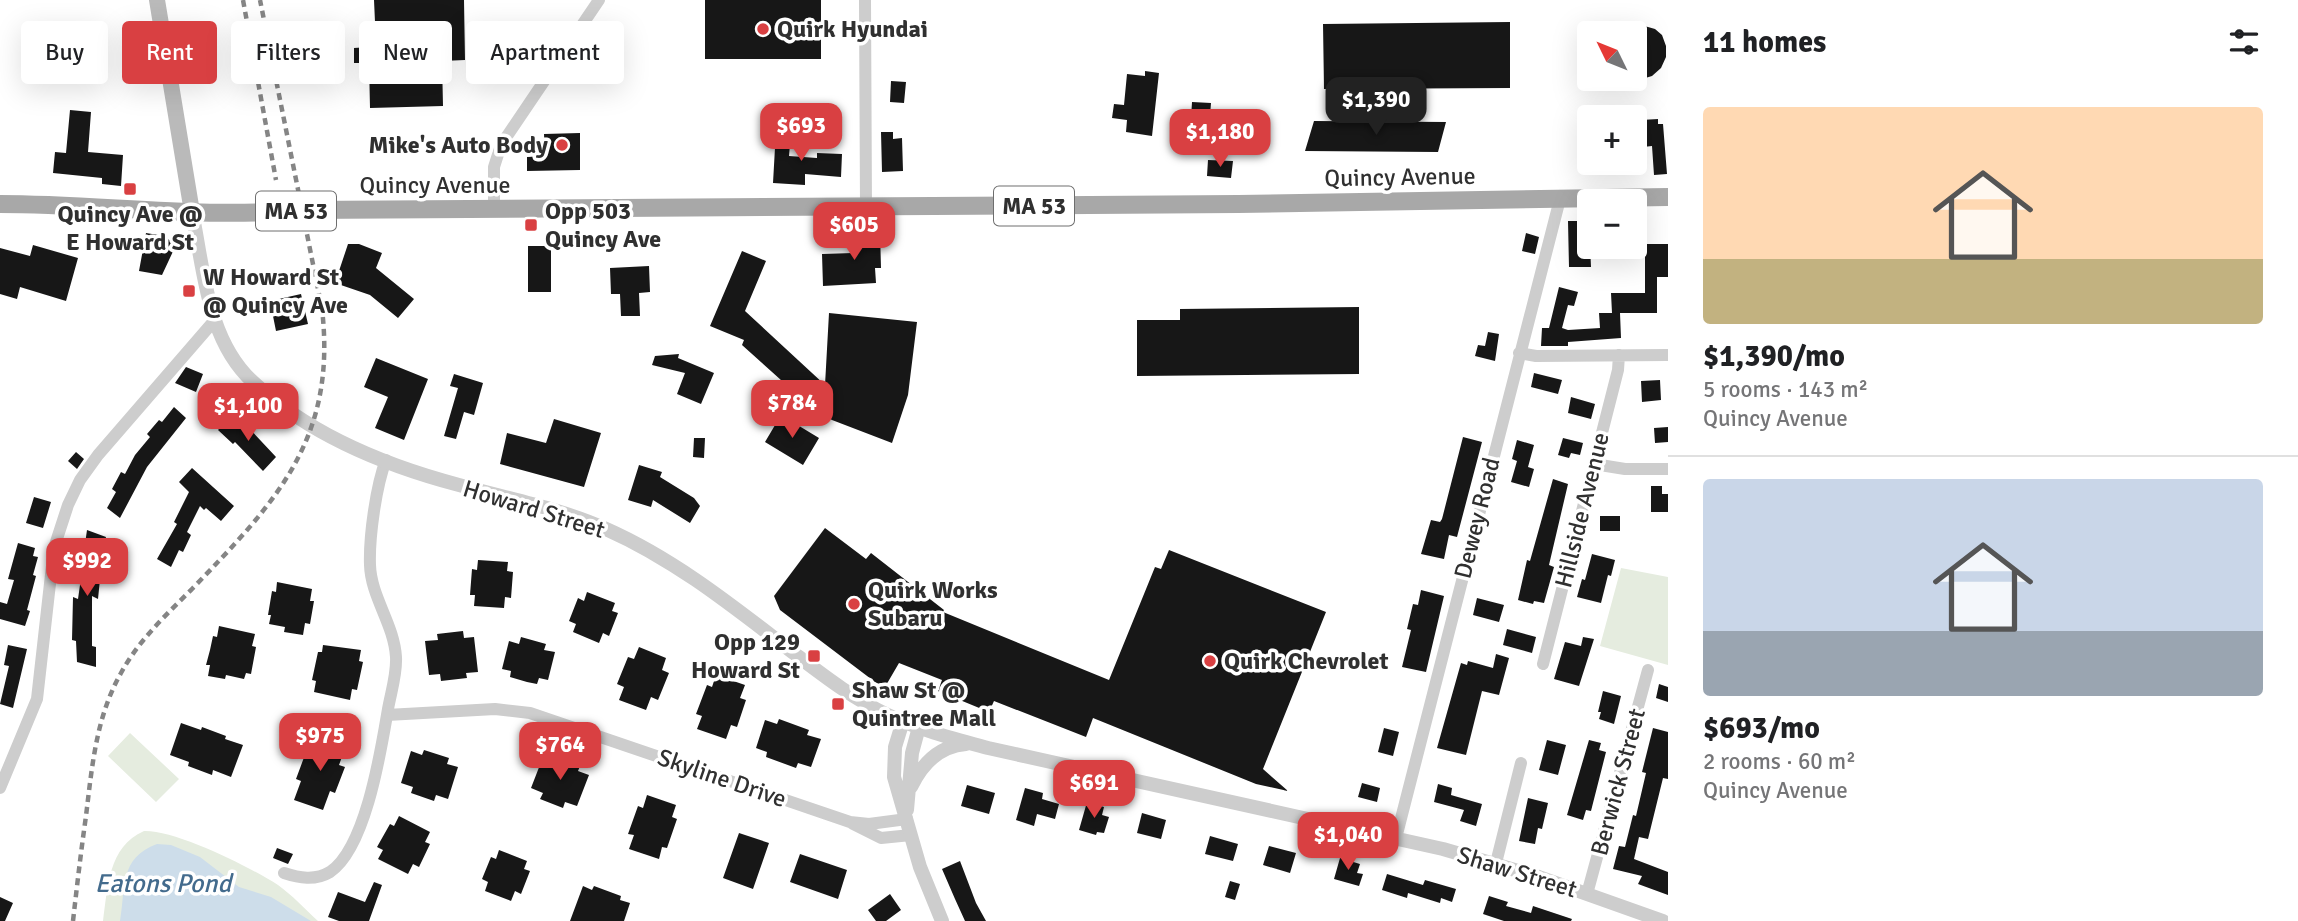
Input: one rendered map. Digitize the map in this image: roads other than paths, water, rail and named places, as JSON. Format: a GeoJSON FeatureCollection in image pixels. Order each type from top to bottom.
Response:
{"type":"FeatureCollection","features":[{"type":"Feature","properties":{"kind":"main road"},"geometry":{"type":"LineString","coordinates":[[157,0],[192,212]]}},
{"type":"Feature","properties":{"kind":"main road","name":"Quincy Avenue"},"geometry":{"type":"LineString","coordinates":[[0,204],[192,212],[866,208],[1668,197]]}},
{"type":"Feature","properties":{"kind":"street"},"geometry":{"type":"LineString","coordinates":[[494,209],[494,167],[502,145],[599,0]]}},
{"type":"Feature","properties":{"kind":"street"},"geometry":{"type":"LineString","coordinates":[[865,0],[866,208]]}},
{"type":"Feature","properties":{"kind":"street","name":"Dewey Road"},"geometry":{"type":"LineString","coordinates":[[1396,838],[1560,199]]}},
{"type":"Feature","properties":{"kind":"street","name":"Howard Street"},"geometry":{"type":"LineString","coordinates":[[192,212],[215,321],[227,352],[252,382],[286,409],[329,434],[386,460],[455,484],[575,517],[630,540],[694,578],[838,685],[875,708],[902,722],[919,727]]}},
{"type":"Feature","properties":{"kind":"street"},"geometry":{"type":"LineString","coordinates":[[0,788],[37,699],[54,548],[68,506],[80,480],[97,455],[215,321]]}},
{"type":"Feature","properties":{"kind":"street"},"geometry":{"type":"LineString","coordinates":[[1519,354],[1668,355]]}},
{"type":"Feature","properties":{"kind":"street","name":"Hillside Avenue"},"geometry":{"type":"LineString","coordinates":[[1543,664],[1618,370],[1619,355]]}},
{"type":"Feature","properties":{"kind":"street"},"geometry":{"type":"LineString","coordinates":[[284,873],[303,878],[330,872],[344,858],[370,797],[395,670],[395,653],[389,625],[372,584],[370,566],[378,489],[386,460]]}},
{"type":"Feature","properties":{"kind":"street"},"geometry":{"type":"LineString","coordinates":[[1594,464],[1625,469],[1668,468]]}},
{"type":"Feature","properties":{"kind":"street","name":"Berwick Street"},"geometry":{"type":"LineString","coordinates":[[1587,894],[1647,670]]}},
{"type":"Feature","properties":{"kind":"street","name":"Skyline Drive"},"geometry":{"type":"LineString","coordinates":[[387,715],[495,709],[530,713],[850,822],[881,838],[911,835]]}},
{"type":"Feature","properties":{"kind":"street"},"geometry":{"type":"LineString","coordinates":[[902,722],[896,739],[893,763],[895,784],[925,881],[942,921]]}},
{"type":"Feature","properties":{"kind":"street"},"geometry":{"type":"LineString","coordinates":[[906,819],[912,753],[919,727]]}},
{"type":"Feature","properties":{"kind":"street","name":"Shaw Street"},"geometry":{"type":"LineString","coordinates":[[919,727],[973,744],[1396,838],[1496,863],[1663,921]]}},
{"type":"Feature","properties":{"kind":"street"},"geometry":{"type":"LineString","coordinates":[[909,792],[918,774],[937,753],[955,745],[973,744]]}},
{"type":"Feature","properties":{"kind":"street"},"geometry":{"type":"LineString","coordinates":[[1496,863],[1521,763]]}},
{"type":"Feature","properties":{"kind":"street","name":"Skyline Drive"},"geometry":{"type":"LineString","coordinates":[[850,822],[869,824],[906,819]]}},
{"type":"Feature","properties":{"kind":"water","name":"Eatons Pond"},"geometry":{"type":"Polygon","coordinates":[[[157,844],[171,845],[200,857],[239,887],[271,897],[311,921],[120,921],[124,885],[130,866],[136,857],[157,844]]]}},
{"type":"Feature","properties":{"kind":"railway"},"geometry":{"type":"LineString","coordinates":[[243,0],[276,180]]}},
{"type":"Feature","properties":{"kind":"railway"},"geometry":{"type":"LineString","coordinates":[[73,921],[93,761],[106,707],[113,690],[128,661],[145,639],[250,527],[274,496],[294,465],[310,432],[320,395],[324,355],[322,309],[260,0]]}},
{"type":"Feature","properties":{"kind":"place","name":"Quirk Hyundai"},"geometry":{"type":"Point","coordinates":[763,29]}},
{"type":"Feature","properties":{"kind":"place","name":"Mike's Auto Body"},"geometry":{"type":"Point","coordinates":[562,145]}},
{"type":"Feature","properties":{"kind":"place","name":"Quincy Ave @ E Howard St"},"geometry":{"type":"Point","coordinates":[130,189]}},
{"type":"Feature","properties":{"kind":"place","name":"Opp 503 Quincy Ave"},"geometry":{"type":"Point","coordinates":[531,225]}},
{"type":"Feature","properties":{"kind":"place","name":"W Howard St @ Quincy Ave"},"geometry":{"type":"Point","coordinates":[189,291]}},
{"type":"Feature","properties":{"kind":"place","name":"Quirk Works Subaru"},"geometry":{"type":"Point","coordinates":[854,604]}},
{"type":"Feature","properties":{"kind":"place","name":"Opp 129 Howard St"},"geometry":{"type":"Point","coordinates":[814,656]}},
{"type":"Feature","properties":{"kind":"place","name":"Quirk Chevrolet"},"geometry":{"type":"Point","coordinates":[1210,661]}},
{"type":"Feature","properties":{"kind":"place","name":"Shaw St @ Quintree Mall"},"geometry":{"type":"Point","coordinates":[838,704]}}]}
